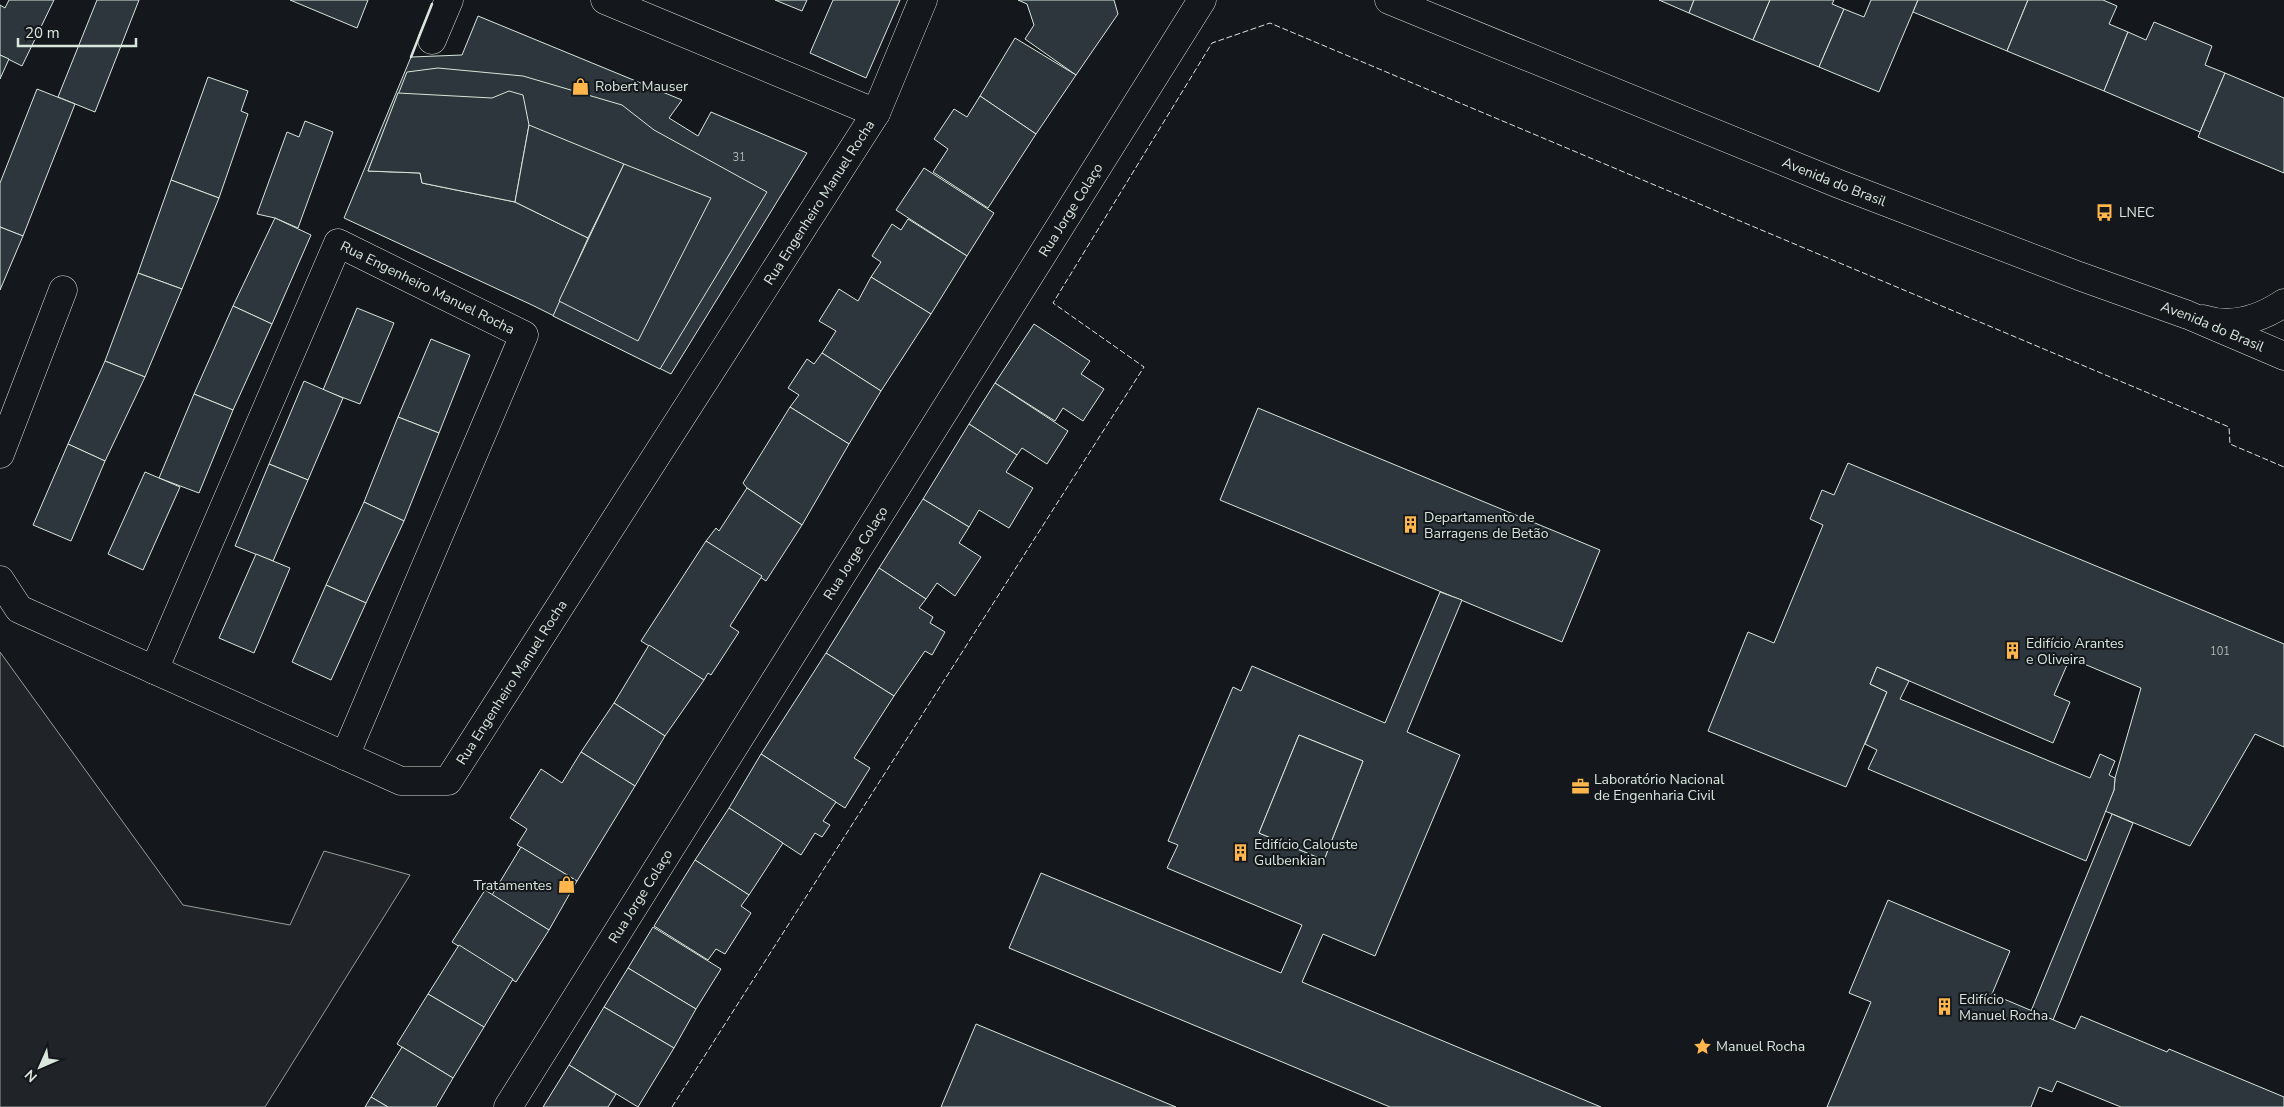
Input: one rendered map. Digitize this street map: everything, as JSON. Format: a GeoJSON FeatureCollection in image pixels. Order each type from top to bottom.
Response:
{"type":"FeatureCollection","features":[{"type":"Feature","properties":{"kind":"street"},"geometry":{"type":"LineString","coordinates":[[432,40],[450,0]]}},
{"type":"Feature","properties":{"kind":"street","name":"Rua Engenheiro Manuel Rocha"},"geometry":{"type":"LineString","coordinates":[[605,0],[876,114]]}},
{"type":"Feature","properties":{"kind":"street","name":"Rua Engenheiro Manuel Rocha"},"geometry":{"type":"LineString","coordinates":[[0,580],[19,609],[345,756],[401,780],[448,781],[876,114],[923,0]]}},
{"type":"Feature","properties":{"kind":"street","name":"Rua Jorge Colaço"},"geometry":{"type":"LineString","coordinates":[[508,1107],[1202,0]]}},
{"type":"Feature","properties":{"kind":"street","name":"Avenida do Brasil"},"geometry":{"type":"LineString","coordinates":[[1389,0],[1866,194],[2079,276],[2188,315],[2284,356]]}},
{"type":"Feature","properties":{"kind":"street","name":"Rua Engenheiro Manuel Rocha"},"geometry":{"type":"LineString","coordinates":[[154,670],[338,243],[524,335],[345,756]]}},
{"type":"Feature","properties":{"kind":"street"},"geometry":{"type":"LineString","coordinates":[[0,454],[63,290]]}},
{"type":"Feature","properties":{"kind":"street"},"geometry":{"type":"LineString","coordinates":[[2188,315],[2209,321],[2230,323],[2248,321],[2284,303]]}},
{"type":"Feature","properties":{"kind":"shaded area"},"geometry":{"type":"Polygon","coordinates":[[[0,652],[183,905],[290,925],[324,851],[410,875],[265,1107],[0,1107],[0,652]]]}},
{"type":"Feature","properties":{"kind":"building"},"geometry":{"type":"Polygon","coordinates":[[[9,0],[54,0],[22,66],[0,55],[0,5],[5,8],[9,0]]]}},
{"type":"Feature","properties":{"kind":"building"},"geometry":{"type":"Polygon","coordinates":[[[97,0],[139,0],[95,112],[58,97],[97,0]]]}},
{"type":"Feature","properties":{"kind":"building"},"geometry":{"type":"Polygon","coordinates":[[[290,0],[368,0],[357,28],[290,0]]]}},
{"type":"Feature","properties":{"kind":"building"},"geometry":{"type":"Polygon","coordinates":[[[775,0],[807,0],[802,11],[775,0]]]}},
{"type":"Feature","properties":{"kind":"building"},"geometry":{"type":"Polygon","coordinates":[[[833,0],[900,0],[866,78],[810,53],[833,0]]]}},
{"type":"Feature","properties":{"kind":"building"},"geometry":{"type":"Polygon","coordinates":[[[1018,0],[1114,0],[1118,14],[1076,75],[1025,39],[1034,25],[1027,4],[1018,0]]]}},
{"type":"Feature","properties":{"kind":"building"},"geometry":{"type":"Polygon","coordinates":[[[1659,0],[1694,0],[1689,13],[1659,0]]]}},
{"type":"Feature","properties":{"kind":"building"},"geometry":{"type":"Polygon","coordinates":[[[1694,0],[1770,0],[1753,40],[1689,13],[1694,0]]]}},
{"type":"Feature","properties":{"kind":"building"},"geometry":{"type":"Polygon","coordinates":[[[1770,0],[1834,0],[1832,4],[1844,9],[1819,67],[1753,40],[1770,0]]]}},
{"type":"Feature","properties":{"kind":"building"},"geometry":{"type":"Polygon","coordinates":[[[1871,0],[1918,0],[1879,92],[1819,67],[1844,9],[1864,17],[1871,0]]]}},
{"type":"Feature","properties":{"kind":"building"},"geometry":{"type":"Polygon","coordinates":[[[1918,0],[2028,0],[2007,51],[1913,12],[1918,0]]]}},
{"type":"Feature","properties":{"kind":"building"},"geometry":{"type":"Polygon","coordinates":[[[2028,0],[2103,0],[2117,6],[2109,24],[2128,32],[2104,91],[2007,51],[2028,0]]]}},
{"type":"Feature","properties":{"kind":"building"},"geometry":{"type":"Polygon","coordinates":[[[478,16],[682,100],[669,118],[698,136],[711,112],[807,153],[671,374],[532,305],[344,218],[411,57],[462,55],[478,16]]]}},
{"type":"Feature","properties":{"kind":"building"},"geometry":{"type":"Polygon","coordinates":[[[2154,22],[2212,46],[2205,65],[2225,73],[2200,132],[2104,91],[2128,32],[2146,40],[2154,22]]]}},
{"type":"Feature","properties":{"kind":"building"},"geometry":{"type":"Polygon","coordinates":[[[1015,38],[1076,75],[1036,134],[980,96],[1015,38]]]}},
{"type":"Feature","properties":{"kind":"building"},"geometry":{"type":"Polygon","coordinates":[[[0,55],[9,59],[0,79],[0,55]]]}},
{"type":"Feature","properties":{"kind":"building"},"geometry":{"type":"Polygon","coordinates":[[[438,68],[523,76],[622,105],[654,130],[767,192],[660,369],[553,316],[588,238],[515,202],[422,183],[420,173],[368,171],[407,72],[438,68]]]}},
{"type":"Feature","properties":{"kind":"building"},"geometry":{"type":"Polygon","coordinates":[[[2225,73],[2284,98],[2284,173],[2198,137],[2225,73]]]}},
{"type":"Feature","properties":{"kind":"building"},"geometry":{"type":"Polygon","coordinates":[[[208,77],[248,91],[241,111],[248,114],[219,198],[171,180],[208,77]]]}},
{"type":"Feature","properties":{"kind":"building"},"geometry":{"type":"Polygon","coordinates":[[[37,89],[75,104],[23,236],[0,227],[0,183],[37,89]]]}},
{"type":"Feature","properties":{"kind":"building"},"geometry":{"type":"Polygon","coordinates":[[[509,91],[523,95],[529,125],[515,202],[422,183],[420,173],[368,171],[398,93],[492,98],[509,91]]]}},
{"type":"Feature","properties":{"kind":"building"},"geometry":{"type":"Polygon","coordinates":[[[980,96],[1036,134],[988,208],[933,172],[948,149],[934,139],[954,109],[967,117],[980,96]]]}},
{"type":"Feature","properties":{"kind":"building"},"geometry":{"type":"Polygon","coordinates":[[[305,121],[333,132],[298,228],[275,218],[257,214],[287,132],[299,137],[305,121]]]}},
{"type":"Feature","properties":{"kind":"building"},"geometry":{"type":"Polygon","coordinates":[[[529,125],[624,164],[588,238],[515,202],[529,125]]]}},
{"type":"Feature","properties":{"kind":"building"},"geometry":{"type":"Polygon","coordinates":[[[624,164],[711,198],[638,341],[559,301],[624,164]]]}},
{"type":"Feature","properties":{"kind":"building"},"geometry":{"type":"Polygon","coordinates":[[[924,168],[994,213],[967,256],[896,210],[924,168]]]}},
{"type":"Feature","properties":{"kind":"building"},"geometry":{"type":"Polygon","coordinates":[[[171,180],[219,198],[182,289],[138,273],[171,180]]]}},
{"type":"Feature","properties":{"kind":"building"},"geometry":{"type":"Polygon","coordinates":[[[275,218],[311,235],[272,324],[233,306],[275,218]]]}},
{"type":"Feature","properties":{"kind":"building"},"geometry":{"type":"Polygon","coordinates":[[[908,219],[967,256],[931,314],[871,277],[881,262],[872,256],[892,224],[901,230],[908,219]]]}},
{"type":"Feature","properties":{"kind":"building"},"geometry":{"type":"Polygon","coordinates":[[[0,227],[23,236],[0,290],[0,227]]]}},
{"type":"Feature","properties":{"kind":"building"},"geometry":{"type":"Polygon","coordinates":[[[138,273],[182,289],[145,377],[105,361],[138,273]]]}},
{"type":"Feature","properties":{"kind":"building"},"geometry":{"type":"Polygon","coordinates":[[[871,277],[931,314],[881,391],[822,353],[836,331],[819,321],[839,289],[858,301],[871,277]]]}},
{"type":"Feature","properties":{"kind":"building"},"geometry":{"type":"Polygon","coordinates":[[[233,306],[272,324],[233,410],[194,394],[233,306]]]}},
{"type":"Feature","properties":{"kind":"building"},"geometry":{"type":"Polygon","coordinates":[[[357,308],[394,323],[360,404],[323,390],[357,308]]]}},
{"type":"Feature","properties":{"kind":"building"},"geometry":{"type":"Polygon","coordinates":[[[1034,324],[1090,361],[1081,374],[1104,389],[1083,421],[1063,408],[1055,421],[995,383],[1034,324]]]}},
{"type":"Feature","properties":{"kind":"building"},"geometry":{"type":"Polygon","coordinates":[[[431,339],[470,355],[439,433],[398,417],[431,339]]]}},
{"type":"Feature","properties":{"kind":"building"},"geometry":{"type":"Polygon","coordinates":[[[822,353],[881,391],[849,444],[790,407],[799,395],[788,388],[807,359],[814,364],[822,353]]]}},
{"type":"Feature","properties":{"kind":"building"},"geometry":{"type":"Polygon","coordinates":[[[105,361],[145,377],[105,461],[68,444],[105,361]]]}},
{"type":"Feature","properties":{"kind":"building"},"geometry":{"type":"Polygon","coordinates":[[[304,381],[343,398],[308,480],[269,464],[304,381]]]}},
{"type":"Feature","properties":{"kind":"building"},"geometry":{"type":"Polygon","coordinates":[[[995,383],[1068,431],[1047,464],[1022,448],[1017,455],[969,424],[995,383]]]}},
{"type":"Feature","properties":{"kind":"building"},"geometry":{"type":"Polygon","coordinates":[[[194,394],[233,410],[199,493],[159,478],[194,394]]]}},
{"type":"Feature","properties":{"kind":"building"},"geometry":{"type":"Polygon","coordinates":[[[790,407],[849,444],[802,525],[747,488],[743,483],[790,407]]]}},
{"type":"Feature","properties":{"kind":"building","name":"Departamento de Barragens de Betão"},"geometry":{"type":"Polygon","coordinates":[[[1258,408],[1600,550],[1562,642],[1220,500],[1258,408]]]}},
{"type":"Feature","properties":{"kind":"building"},"geometry":{"type":"Polygon","coordinates":[[[398,417],[439,433],[404,521],[364,502],[398,417]]]}},
{"type":"Feature","properties":{"kind":"building"},"geometry":{"type":"Polygon","coordinates":[[[969,424],[1017,455],[1006,472],[1033,488],[1009,528],[979,510],[969,527],[923,499],[969,424]]]}},
{"type":"Feature","properties":{"kind":"building"},"geometry":{"type":"Polygon","coordinates":[[[68,444],[105,461],[71,541],[33,525],[68,444]]]}},
{"type":"Feature","properties":{"kind":"building","name":"Edifício Arantes e Oliveira"},"geometry":{"type":"Polygon","coordinates":[[[1848,463],[2284,644],[2284,747],[2255,734],[2190,846],[2105,811],[2114,790],[2115,778],[2141,688],[2070,658],[2054,695],[2070,702],[2053,743],[1877,667],[1870,684],[1887,692],[1846,787],[1708,731],[1748,632],[1774,643],[1823,525],[1810,519],[1822,490],[1834,495],[1848,463]]]}},
{"type":"Feature","properties":{"kind":"building"},"geometry":{"type":"Polygon","coordinates":[[[269,464],[308,480],[273,561],[235,546],[269,464]]]}},
{"type":"Feature","properties":{"kind":"building"},"geometry":{"type":"Polygon","coordinates":[[[145,472],[180,487],[143,570],[108,554],[145,472]]]}},
{"type":"Feature","properties":{"kind":"building"},"geometry":{"type":"Polygon","coordinates":[[[747,488],[802,525],[766,581],[706,541],[716,528],[719,531],[747,488]]]}},
{"type":"Feature","properties":{"kind":"building"},"geometry":{"type":"Polygon","coordinates":[[[923,499],[969,527],[959,543],[981,557],[955,596],[937,583],[926,599],[879,568],[923,499]]]}},
{"type":"Feature","properties":{"kind":"building"},"geometry":{"type":"Polygon","coordinates":[[[364,502],[404,521],[366,603],[326,585],[364,502]]]}},
{"type":"Feature","properties":{"kind":"building"},"geometry":{"type":"Polygon","coordinates":[[[706,541],[762,576],[730,626],[739,632],[711,675],[708,673],[704,680],[641,641],[706,541]]]}},
{"type":"Feature","properties":{"kind":"building"},"geometry":{"type":"Polygon","coordinates":[[[256,554],[290,568],[254,653],[219,638],[256,554]]]}},
{"type":"Feature","properties":{"kind":"building"},"geometry":{"type":"Polygon","coordinates":[[[879,568],[926,599],[919,608],[933,617],[930,623],[945,632],[932,655],[925,651],[894,696],[826,653],[879,568]]]}},
{"type":"Feature","properties":{"kind":"building"},"geometry":{"type":"Polygon","coordinates":[[[326,585],[366,603],[331,680],[292,662],[326,585]]]}},
{"type":"Feature","properties":{"kind":"building","name":"Edifício Calouste Gulbenkian"},"geometry":{"type":"Polygon","coordinates":[[[1440,592],[1462,600],[1407,732],[1460,755],[1375,956],[1323,934],[1302,982],[1601,1107],[1390,1107],[1009,948],[1041,873],[1281,973],[1302,925],[1167,868],[1178,845],[1168,841],[1233,687],[1241,691],[1252,666],[1385,723],[1440,592]],[[1299,735],[1259,833],[1324,860],[1363,761],[1299,735]]]}},
{"type":"Feature","properties":{"kind":"building"},"geometry":{"type":"Polygon","coordinates":[[[649,645],[704,680],[665,736],[614,703],[649,645]]]}},
{"type":"Feature","properties":{"kind":"building"},"geometry":{"type":"Polygon","coordinates":[[[826,653],[894,696],[854,758],[870,768],[845,808],[761,754],[826,653]]]}},
{"type":"Feature","properties":{"kind":"building"},"geometry":{"type":"Polygon","coordinates":[[[1877,667],[1909,681],[1900,699],[2090,778],[2100,754],[2115,761],[2109,775],[2115,778],[2114,790],[2086,861],[1868,769],[1877,750],[1865,744],[1887,692],[1870,684],[1877,667]]]}},
{"type":"Feature","properties":{"kind":"building"},"geometry":{"type":"Polygon","coordinates":[[[614,703],[665,736],[635,786],[581,752],[614,703]]]}},
{"type":"Feature","properties":{"kind":"building"},"geometry":{"type":"Polygon","coordinates":[[[1299,735],[1363,761],[1324,860],[1259,833],[1299,735]]]}},
{"type":"Feature","properties":{"kind":"building"},"geometry":{"type":"Polygon","coordinates":[[[581,752],[635,786],[577,881],[517,845],[527,829],[510,818],[541,769],[562,783],[581,752]]]}},
{"type":"Feature","properties":{"kind":"building"},"geometry":{"type":"Polygon","coordinates":[[[761,754],[836,802],[823,821],[830,825],[822,837],[815,833],[801,855],[729,808],[761,754]]]}},
{"type":"Feature","properties":{"kind":"building"},"geometry":{"type":"Polygon","coordinates":[[[729,808],[783,843],[749,895],[695,860],[729,808]]]}},
{"type":"Feature","properties":{"kind":"building"},"geometry":{"type":"Polygon","coordinates":[[[2112,814],[2133,823],[2053,1020],[2031,1011],[2112,814]]]}},
{"type":"Feature","properties":{"kind":"building"},"geometry":{"type":"Polygon","coordinates":[[[521,847],[577,881],[549,930],[492,895],[521,847]]]}},
{"type":"Feature","properties":{"kind":"building"},"geometry":{"type":"Polygon","coordinates":[[[695,860],[749,895],[741,906],[751,913],[725,954],[716,949],[708,960],[654,926],[695,860]]]}},
{"type":"Feature","properties":{"kind":"building"},"geometry":{"type":"Polygon","coordinates":[[[485,890],[549,930],[516,982],[452,942],[485,890]]]}},
{"type":"Feature","properties":{"kind":"building","name":"Edifício Manuel Rocha"},"geometry":{"type":"Polygon","coordinates":[[[1888,900],[2010,951],[1992,994],[2075,1029],[2081,1016],[2167,1052],[2169,1049],[2284,1097],[2284,1107],[2121,1107],[2057,1081],[2052,1092],[2039,1087],[2031,1107],[1827,1107],[1871,1002],[1849,993],[1888,900]]]}},
{"type":"Feature","properties":{"kind":"building"},"geometry":{"type":"Polygon","coordinates":[[[653,927],[721,969],[696,1009],[628,968],[653,927]]]}},
{"type":"Feature","properties":{"kind":"building"},"geometry":{"type":"Polygon","coordinates":[[[459,945],[513,979],[484,1027],[428,994],[459,945]]]}},
{"type":"Feature","properties":{"kind":"building"},"geometry":{"type":"Polygon","coordinates":[[[628,968],[696,1009],[674,1048],[604,1007],[628,968]]]}},
{"type":"Feature","properties":{"kind":"building"},"geometry":{"type":"Polygon","coordinates":[[[428,994],[484,1027],[453,1078],[397,1044],[428,994]]]}},
{"type":"Feature","properties":{"kind":"building"},"geometry":{"type":"Polygon","coordinates":[[[604,1007],[674,1048],[638,1107],[569,1065],[604,1007]]]}},
{"type":"Feature","properties":{"kind":"building"},"geometry":{"type":"Polygon","coordinates":[[[976,1024],[1176,1107],[941,1107],[976,1024]]]}},
{"type":"Feature","properties":{"kind":"building"},"geometry":{"type":"Polygon","coordinates":[[[402,1047],[453,1078],[436,1107],[388,1107],[371,1097],[402,1047]]]}},
{"type":"Feature","properties":{"kind":"building"},"geometry":{"type":"Polygon","coordinates":[[[569,1065],[616,1094],[608,1107],[543,1107],[569,1065]]]}},
{"type":"Feature","properties":{"kind":"building"},"geometry":{"type":"Polygon","coordinates":[[[371,1097],[388,1107],[365,1107],[371,1097]]]}},
{"type":"Feature","properties":{"kind":"fence"},"geometry":{"type":"LineString","coordinates":[[672,1107],[1144,367],[1053,303],[1212,43],[1270,23],[2229,427],[2230,444],[2284,467]]}},
{"type":"Feature","properties":{"kind":"wall"},"geometry":{"type":"LineString","coordinates":[[411,57],[432,4]]}},
{"type":"Feature","properties":{"kind":"place","name":"Robert Mauser"},"geometry":{"type":"Point","coordinates":[581,86]}},
{"type":"Feature","properties":{"kind":"place","name":"LNEC"},"geometry":{"type":"Point","coordinates":[2105,212]}},
{"type":"Feature","properties":{"kind":"place","name":"Departamento de Barragens de Betão"},"geometry":{"type":"Point","coordinates":[1410,525]}},
{"type":"Feature","properties":{"kind":"place","name":"Edifício Arantes e Oliveira"},"geometry":{"type":"Point","coordinates":[2012,651]}},
{"type":"Feature","properties":{"kind":"place","name":"Laboratório Nacional de Engenharia Civil"},"geometry":{"type":"Point","coordinates":[1580,787]}},
{"type":"Feature","properties":{"kind":"place","name":"Edifício Calouste Gulbenkian"},"geometry":{"type":"Point","coordinates":[1240,852]}},
{"type":"Feature","properties":{"kind":"place","name":"Tratamentes"},"geometry":{"type":"Point","coordinates":[566,885]}},
{"type":"Feature","properties":{"kind":"place","name":"Edifício Manuel Rocha"},"geometry":{"type":"Point","coordinates":[1945,1007]}},
{"type":"Feature","properties":{"kind":"place","name":"Manuel Rocha"},"geometry":{"type":"Point","coordinates":[1702,1046]}}]}
